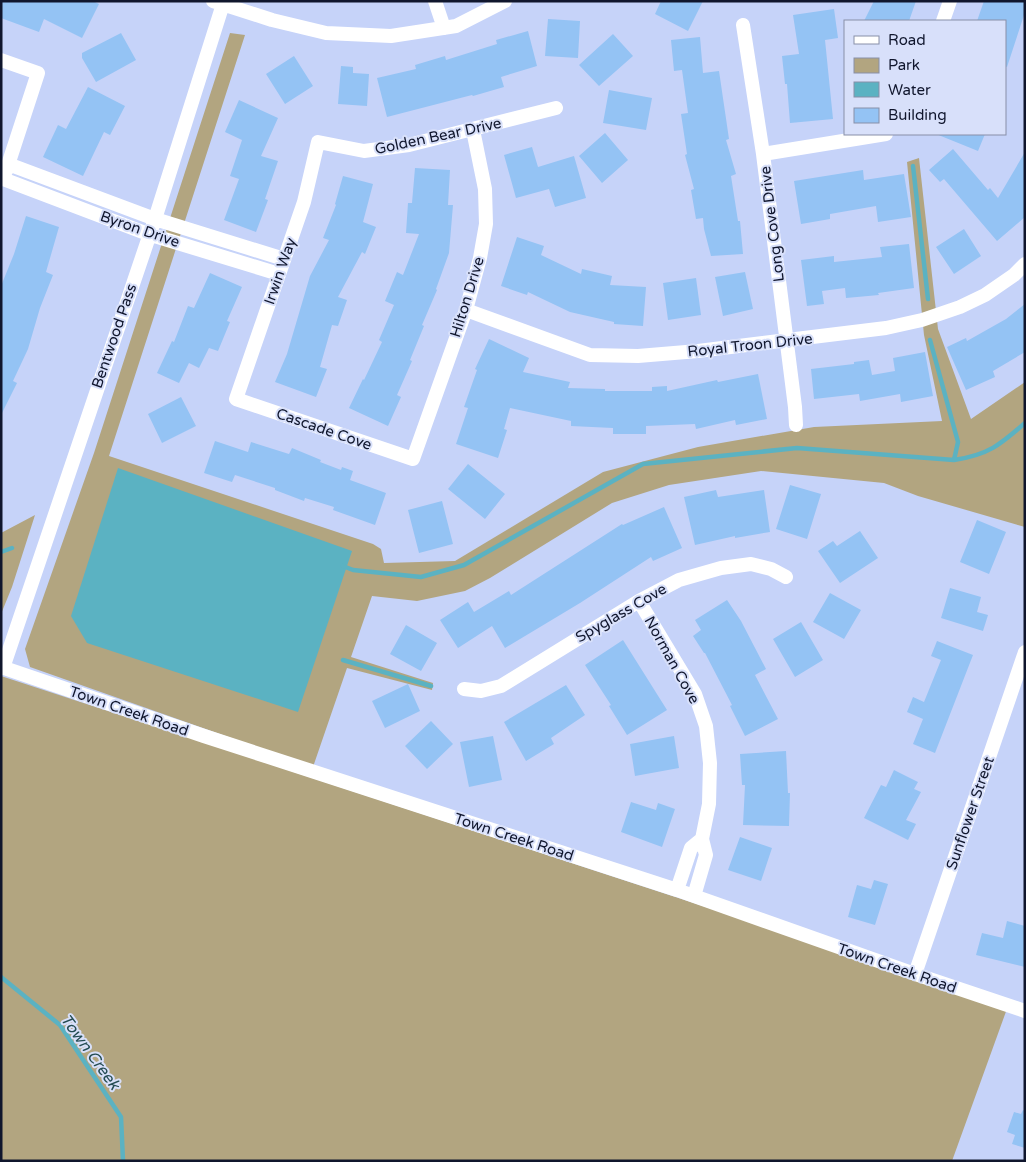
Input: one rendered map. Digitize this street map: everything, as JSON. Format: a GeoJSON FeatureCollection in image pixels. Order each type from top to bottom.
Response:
{"type":"FeatureCollection","features":[{"type":"Feature","properties":{"kind":"street"},"geometry":{"type":"LineString","coordinates":[[435,1],[444,28]]}},
{"type":"Feature","properties":{"kind":"street"},"geometry":{"type":"LineString","coordinates":[[218,3],[272,20],[326,33],[392,36],[456,26],[505,1]]}},
{"type":"Feature","properties":{"kind":"street"},"geometry":{"type":"LineString","coordinates":[[943,20],[950,1]]}},
{"type":"Feature","properties":{"kind":"street","name":"Bentwood Pass"},"geometry":{"type":"LineString","coordinates":[[2,668],[148,234],[155,219],[218,3]]}},
{"type":"Feature","properties":{"kind":"street","name":"Long Cove Drive"},"geometry":{"type":"LineString","coordinates":[[743,25],[764,154],[796,424]]}},
{"type":"Feature","properties":{"kind":"street"},"geometry":{"type":"LineString","coordinates":[[1,60],[38,73],[2,181]]}},
{"type":"Feature","properties":{"kind":"street","name":"Golden Bear Drive"},"geometry":{"type":"LineString","coordinates":[[318,142],[364,151],[409,145],[556,108]]}},
{"type":"Feature","properties":{"kind":"street","name":"Hilton Drive"},"geometry":{"type":"LineString","coordinates":[[412,459],[466,310],[480,258],[486,224],[485,190],[473,130]]}},
{"type":"Feature","properties":{"kind":"street"},"geometry":{"type":"LineString","coordinates":[[764,154],[880,135]]}},
{"type":"Feature","properties":{"kind":"street","name":"Irwin Way"},"geometry":{"type":"LineString","coordinates":[[236,399],[304,202],[318,142]]}},
{"type":"Feature","properties":{"kind":"street","name":"Byron Drive"},"geometry":{"type":"LineString","coordinates":[[8,164],[155,219],[284,259]]}},
{"type":"Feature","properties":{"kind":"street","name":"Byron Drive"},"geometry":{"type":"LineString","coordinates":[[2,181],[148,234],[279,274]]}},
{"type":"Feature","properties":{"kind":"street","name":"Royal Troon Drive"},"geometry":{"type":"LineString","coordinates":[[466,310],[590,356],[647,356],[886,328],[922,320],[960,308],[985,295],[1014,275],[1025,264]]}},
{"type":"Feature","properties":{"kind":"street","name":"Cascade Cove"},"geometry":{"type":"LineString","coordinates":[[236,399],[412,459]]}},
{"type":"Feature","properties":{"kind":"street","name":"Spyglass Cove"},"geometry":{"type":"LineString","coordinates":[[464,688],[481,691],[501,686],[638,601],[679,580],[720,568],[751,564],[771,569],[786,577]]}},
{"type":"Feature","properties":{"kind":"street","name":"Norman Cove"},"geometry":{"type":"LineString","coordinates":[[638,601],[695,694],[706,726],[710,764],[709,804],[702,839],[706,855],[694,896]]}},
{"type":"Feature","properties":{"kind":"street","name":"Sunflower Street"},"geometry":{"type":"LineString","coordinates":[[914,974],[1025,652]]}},
{"type":"Feature","properties":{"kind":"street","name":"Town Creek Road"},"geometry":{"type":"LineString","coordinates":[[2,668],[677,890],[914,974],[1025,1011]]}},
{"type":"Feature","properties":{"kind":"street","name":"Norman Cove"},"geometry":{"type":"LineString","coordinates":[[677,890],[692,848],[702,839]]}},
{"type":"Feature","properties":{"kind":"green space"},"geometry":{"type":"Polygon","coordinates":[[[230,33],[245,35],[109,456],[373,544],[381,549],[384,563],[455,561],[603,472],[698,447],[814,427],[942,421],[924,335],[907,162],[919,158],[938,329],[971,419],[1025,382],[1025,527],[918,496],[884,483],[761,471],[669,485],[612,503],[490,578],[465,591],[417,601],[372,596],[351,657],[433,683],[432,690],[347,668],[313,767],[30,667],[25,649],[94,453],[230,33]]]}},
{"type":"Feature","properties":{"kind":"green space"},"geometry":{"type":"Polygon","coordinates":[[[35,515],[12,587],[1,614],[1,533],[35,515]]]}},
{"type":"Feature","properties":{"kind":"green space"},"geometry":{"type":"Polygon","coordinates":[[[1,676],[1008,1006],[952,1161],[1,1161],[1,676]]]}},
{"type":"Feature","properties":{"kind":"water"},"geometry":{"type":"Polygon","coordinates":[[[118,468],[352,551],[298,712],[87,643],[71,616],[118,468]]]}},
{"type":"Feature","properties":{"kind":"building"},"geometry":{"type":"Polygon","coordinates":[[[1,1],[93,1],[99,4],[82,38],[44,19],[39,32],[1,18],[1,1]]]}},
{"type":"Feature","properties":{"kind":"building"},"geometry":{"type":"Polygon","coordinates":[[[661,1],[703,1],[688,31],[655,14],[661,1]]]}},
{"type":"Feature","properties":{"kind":"building"},"geometry":{"type":"Polygon","coordinates":[[[874,1],[916,1],[909,20],[864,20],[874,1]]]}},
{"type":"Feature","properties":{"kind":"building"},"geometry":{"type":"Polygon","coordinates":[[[984,1],[1025,1],[1025,12],[1007,67],[1006,20],[977,20],[984,1]]]}},
{"type":"Feature","properties":{"kind":"building"},"geometry":{"type":"Polygon","coordinates":[[[834,9],[838,38],[825,40],[833,119],[790,123],[787,84],[785,84],[782,56],[799,54],[793,15],[834,9]]]}},
{"type":"Feature","properties":{"kind":"building"},"geometry":{"type":"Polygon","coordinates":[[[548,19],[580,21],[578,58],[545,56],[548,19]]]}},
{"type":"Feature","properties":{"kind":"building"},"geometry":{"type":"Polygon","coordinates":[[[528,31],[537,66],[501,77],[504,87],[387,117],[377,78],[416,69],[415,65],[445,56],[446,60],[497,44],[496,40],[528,31]]]}},
{"type":"Feature","properties":{"kind":"building"},"geometry":{"type":"Polygon","coordinates":[[[121,33],[136,60],[96,82],[82,58],[82,53],[121,33]]]}},
{"type":"Feature","properties":{"kind":"building"},"geometry":{"type":"Polygon","coordinates":[[[613,34],[633,56],[599,86],[579,65],[613,34]]]}},
{"type":"Feature","properties":{"kind":"building"},"geometry":{"type":"Polygon","coordinates":[[[700,37],[703,73],[719,71],[729,139],[726,140],[736,174],[731,176],[738,221],[740,221],[743,254],[711,256],[703,218],[696,219],[691,190],[694,189],[685,155],[687,154],[681,114],[688,113],[682,70],[674,71],[671,40],[700,37]]]}},
{"type":"Feature","properties":{"kind":"building"},"geometry":{"type":"Polygon","coordinates":[[[294,56],[313,86],[285,104],[266,74],[294,56]]]}},
{"type":"Feature","properties":{"kind":"building"},"geometry":{"type":"Polygon","coordinates":[[[341,66],[353,67],[353,73],[369,74],[367,106],[338,104],[341,66]]]}},
{"type":"Feature","properties":{"kind":"building"},"geometry":{"type":"Polygon","coordinates":[[[88,87],[125,106],[110,135],[104,132],[83,176],[43,157],[58,125],[66,129],[88,87]]]}},
{"type":"Feature","properties":{"kind":"building"},"geometry":{"type":"Polygon","coordinates":[[[609,90],[652,98],[646,130],[603,123],[609,90]]]}},
{"type":"Feature","properties":{"kind":"building"},"geometry":{"type":"Polygon","coordinates":[[[239,100],[278,118],[261,156],[278,161],[265,199],[268,200],[256,232],[224,220],[239,179],[230,176],[242,140],[225,132],[239,100]]]}},
{"type":"Feature","properties":{"kind":"building"},"geometry":{"type":"Polygon","coordinates":[[[605,133],[628,160],[602,183],[579,156],[605,133]]]}},
{"type":"Feature","properties":{"kind":"building"},"geometry":{"type":"Polygon","coordinates":[[[938,135],[985,135],[978,151],[938,135]]]}},
{"type":"Feature","properties":{"kind":"building"},"geometry":{"type":"Polygon","coordinates":[[[532,147],[538,167],[574,156],[586,198],[555,207],[549,189],[516,198],[504,155],[532,147]]]}},
{"type":"Feature","properties":{"kind":"building"},"geometry":{"type":"Polygon","coordinates":[[[953,149],[988,190],[990,188],[998,198],[1025,152],[1025,217],[997,241],[944,179],[940,182],[929,170],[953,149]]]}},
{"type":"Feature","properties":{"kind":"building"},"geometry":{"type":"Polygon","coordinates":[[[415,168],[450,170],[448,205],[453,205],[449,253],[437,290],[422,325],[424,326],[410,360],[412,361],[397,395],[401,397],[388,426],[349,408],[382,342],[379,340],[394,305],[385,301],[397,272],[403,275],[419,234],[406,233],[408,203],[412,203],[415,168]]]}},
{"type":"Feature","properties":{"kind":"building"},"geometry":{"type":"Polygon","coordinates":[[[863,170],[864,180],[904,174],[911,217],[878,222],[876,206],[830,214],[830,219],[801,224],[794,181],[863,170]]]}},
{"type":"Feature","properties":{"kind":"building"},"geometry":{"type":"Polygon","coordinates":[[[343,176],[373,184],[363,222],[376,227],[365,254],[362,252],[338,297],[347,300],[338,326],[332,325],[320,367],[327,369],[316,397],[275,382],[287,354],[310,276],[329,240],[323,238],[336,205],[343,176]]]}},
{"type":"Feature","properties":{"kind":"building"},"geometry":{"type":"Polygon","coordinates":[[[26,216],[59,227],[46,272],[53,275],[40,308],[28,349],[13,381],[17,383],[1,415],[1,286],[26,216]]]}},
{"type":"Feature","properties":{"kind":"building"},"geometry":{"type":"Polygon","coordinates":[[[964,229],[981,256],[954,274],[936,247],[964,229]]]}},
{"type":"Feature","properties":{"kind":"building"},"geometry":{"type":"Polygon","coordinates":[[[517,237],[544,246],[541,255],[581,274],[582,269],[612,276],[610,285],[646,287],[643,326],[614,324],[614,322],[570,312],[528,292],[527,295],[501,286],[517,237]]]}},
{"type":"Feature","properties":{"kind":"building"},"geometry":{"type":"Polygon","coordinates":[[[909,244],[914,288],[878,293],[879,295],[846,298],[845,288],[822,291],[824,304],[807,306],[801,260],[834,256],[834,262],[882,257],[880,247],[909,244]]]}},
{"type":"Feature","properties":{"kind":"building"},"geometry":{"type":"Polygon","coordinates":[[[745,272],[753,309],[723,316],[715,277],[745,272]]]}},
{"type":"Feature","properties":{"kind":"building"},"geometry":{"type":"Polygon","coordinates":[[[210,273],[242,287],[227,321],[230,322],[218,351],[209,348],[199,368],[189,363],[179,383],[157,373],[172,341],[174,342],[188,306],[194,308],[210,273]]]}},
{"type":"Feature","properties":{"kind":"building"},"geometry":{"type":"Polygon","coordinates":[[[696,278],[701,315],[668,320],[663,283],[696,278]]]}},
{"type":"Feature","properties":{"kind":"building"},"geometry":{"type":"Polygon","coordinates":[[[1025,304],[1025,352],[993,371],[995,377],[966,390],[947,347],[966,338],[967,341],[1006,319],[1025,304]]]}},
{"type":"Feature","properties":{"kind":"building"},"geometry":{"type":"Polygon","coordinates":[[[489,339],[529,358],[523,372],[570,382],[568,388],[605,389],[605,391],[652,391],[652,387],[667,386],[667,391],[717,380],[718,382],[758,374],[767,419],[736,425],[735,420],[696,429],[695,424],[646,426],[646,434],[613,434],[613,428],[571,426],[571,421],[510,408],[504,429],[507,430],[498,458],[456,444],[468,408],[464,407],[477,370],[475,369],[489,339]]]}},
{"type":"Feature","properties":{"kind":"building"},"geometry":{"type":"Polygon","coordinates":[[[925,352],[933,396],[901,402],[900,394],[860,401],[859,394],[814,399],[811,369],[854,364],[854,362],[869,360],[872,375],[895,371],[893,358],[925,352]]]}},
{"type":"Feature","properties":{"kind":"building"},"geometry":{"type":"Polygon","coordinates":[[[181,397],[196,426],[162,443],[148,414],[181,397]]]}},
{"type":"Feature","properties":{"kind":"building"},"geometry":{"type":"Polygon","coordinates":[[[215,441],[248,452],[251,442],[289,454],[292,448],[341,470],[342,467],[353,471],[350,480],[386,493],[375,525],[333,510],[334,507],[305,498],[304,501],[275,490],[275,488],[235,475],[232,482],[204,473],[215,441]]]}},
{"type":"Feature","properties":{"kind":"building"},"geometry":{"type":"Polygon","coordinates":[[[468,464],[505,494],[485,519],[448,489],[468,464]]]}},
{"type":"Feature","properties":{"kind":"building"},"geometry":{"type":"Polygon","coordinates":[[[790,485],[821,494],[807,539],[776,529],[790,485]]]}},
{"type":"Feature","properties":{"kind":"building"},"geometry":{"type":"Polygon","coordinates":[[[716,490],[718,497],[764,490],[770,532],[735,538],[735,536],[695,545],[684,497],[716,490]]]}},
{"type":"Feature","properties":{"kind":"building"},"geometry":{"type":"Polygon","coordinates":[[[442,501],[453,544],[419,553],[408,510],[442,501]]]}},
{"type":"Feature","properties":{"kind":"building"},"geometry":{"type":"Polygon","coordinates":[[[664,507],[682,548],[653,561],[651,557],[505,648],[492,626],[458,648],[440,620],[468,602],[474,612],[509,591],[511,595],[622,524],[664,507]]]}},
{"type":"Feature","properties":{"kind":"building"},"geometry":{"type":"Polygon","coordinates":[[[977,520],[1006,532],[989,574],[960,562],[977,520]]]}},
{"type":"Feature","properties":{"kind":"building"},"geometry":{"type":"Polygon","coordinates":[[[860,531],[878,558],[840,583],[818,551],[833,541],[837,546],[860,531]]]}},
{"type":"Feature","properties":{"kind":"building"},"geometry":{"type":"Polygon","coordinates":[[[950,588],[981,597],[977,612],[988,615],[983,631],[941,618],[950,588]]]}},
{"type":"Feature","properties":{"kind":"building"},"geometry":{"type":"Polygon","coordinates":[[[830,593],[861,610],[844,639],[813,622],[830,593]]]}},
{"type":"Feature","properties":{"kind":"building"},"geometry":{"type":"Polygon","coordinates":[[[727,600],[741,621],[766,669],[755,675],[778,719],[745,736],[730,706],[732,705],[705,653],[693,636],[701,630],[695,620],[727,600]]]}},
{"type":"Feature","properties":{"kind":"building"},"geometry":{"type":"Polygon","coordinates":[[[801,622],[823,660],[795,677],[773,639],[801,622]]]}},
{"type":"Feature","properties":{"kind":"building"},"geometry":{"type":"Polygon","coordinates":[[[406,625],[437,643],[421,671],[390,654],[406,625]]]}},
{"type":"Feature","properties":{"kind":"building"},"geometry":{"type":"Polygon","coordinates":[[[623,640],[667,710],[627,735],[609,706],[611,705],[585,665],[623,640]]]}},
{"type":"Feature","properties":{"kind":"building"},"geometry":{"type":"Polygon","coordinates":[[[937,641],[973,655],[935,753],[913,744],[923,719],[907,712],[913,697],[924,702],[941,660],[931,656],[937,641]]]}},
{"type":"Feature","properties":{"kind":"building"},"geometry":{"type":"Polygon","coordinates":[[[408,684],[420,711],[385,728],[372,701],[408,684]]]}},
{"type":"Feature","properties":{"kind":"building"},"geometry":{"type":"Polygon","coordinates":[[[566,685],[585,715],[551,738],[554,744],[526,761],[504,722],[566,685]]]}},
{"type":"Feature","properties":{"kind":"building"},"geometry":{"type":"Polygon","coordinates":[[[431,721],[453,744],[427,769],[405,746],[431,721]]]}},
{"type":"Feature","properties":{"kind":"building"},"geometry":{"type":"Polygon","coordinates":[[[493,736],[502,780],[469,787],[460,742],[493,736]]]}},
{"type":"Feature","properties":{"kind":"building"},"geometry":{"type":"Polygon","coordinates":[[[674,736],[679,768],[635,776],[630,744],[674,736]]]}},
{"type":"Feature","properties":{"kind":"building"},"geometry":{"type":"Polygon","coordinates":[[[786,751],[788,793],[790,793],[789,826],[743,825],[745,785],[742,785],[740,754],[786,751]]]}},
{"type":"Feature","properties":{"kind":"building"},"geometry":{"type":"Polygon","coordinates":[[[894,770],[918,782],[914,789],[921,792],[906,820],[916,824],[908,840],[864,818],[881,785],[886,787],[894,770]]]}},
{"type":"Feature","properties":{"kind":"building"},"geometry":{"type":"Polygon","coordinates":[[[631,802],[656,810],[658,803],[675,809],[662,847],[621,832],[631,802]]]}},
{"type":"Feature","properties":{"kind":"building"},"geometry":{"type":"Polygon","coordinates":[[[740,837],[772,848],[761,881],[728,870],[740,837]]]}},
{"type":"Feature","properties":{"kind":"building"},"geometry":{"type":"Polygon","coordinates":[[[874,880],[888,884],[875,925],[848,917],[857,885],[871,889],[874,880]]]}},
{"type":"Feature","properties":{"kind":"building"},"geometry":{"type":"Polygon","coordinates":[[[1007,921],[1025,926],[1025,967],[976,955],[982,933],[1003,938],[1007,921]]]}},
{"type":"Feature","properties":{"kind":"building"},"geometry":{"type":"Polygon","coordinates":[[[1023,1110],[1025,1111],[1025,1148],[1012,1144],[1015,1135],[1007,1132],[1014,1112],[1021,1114],[1023,1110]]]}},
{"type":"Feature","properties":{"kind":"waterway"},"geometry":{"type":"LineString","coordinates":[[913,166],[928,299]]}},
{"type":"Feature","properties":{"kind":"waterway"},"geometry":{"type":"LineString","coordinates":[[930,340],[958,442],[954,460]]}},
{"type":"Feature","properties":{"kind":"waterway"},"geometry":{"type":"LineString","coordinates":[[343,566],[353,570],[421,577],[464,565],[643,464],[797,448],[954,460],[976,455],[993,448],[1025,423]]}},
{"type":"Feature","properties":{"kind":"waterway"},"geometry":{"type":"LineString","coordinates":[[1,552],[12,548]]}},
{"type":"Feature","properties":{"kind":"waterway"},"geometry":{"type":"LineString","coordinates":[[343,660],[431,686]]}},
{"type":"Feature","properties":{"kind":"waterway","name":"Town Creek"},"geometry":{"type":"LineString","coordinates":[[1,977],[60,1025],[121,1117],[123,1161]]}}]}
